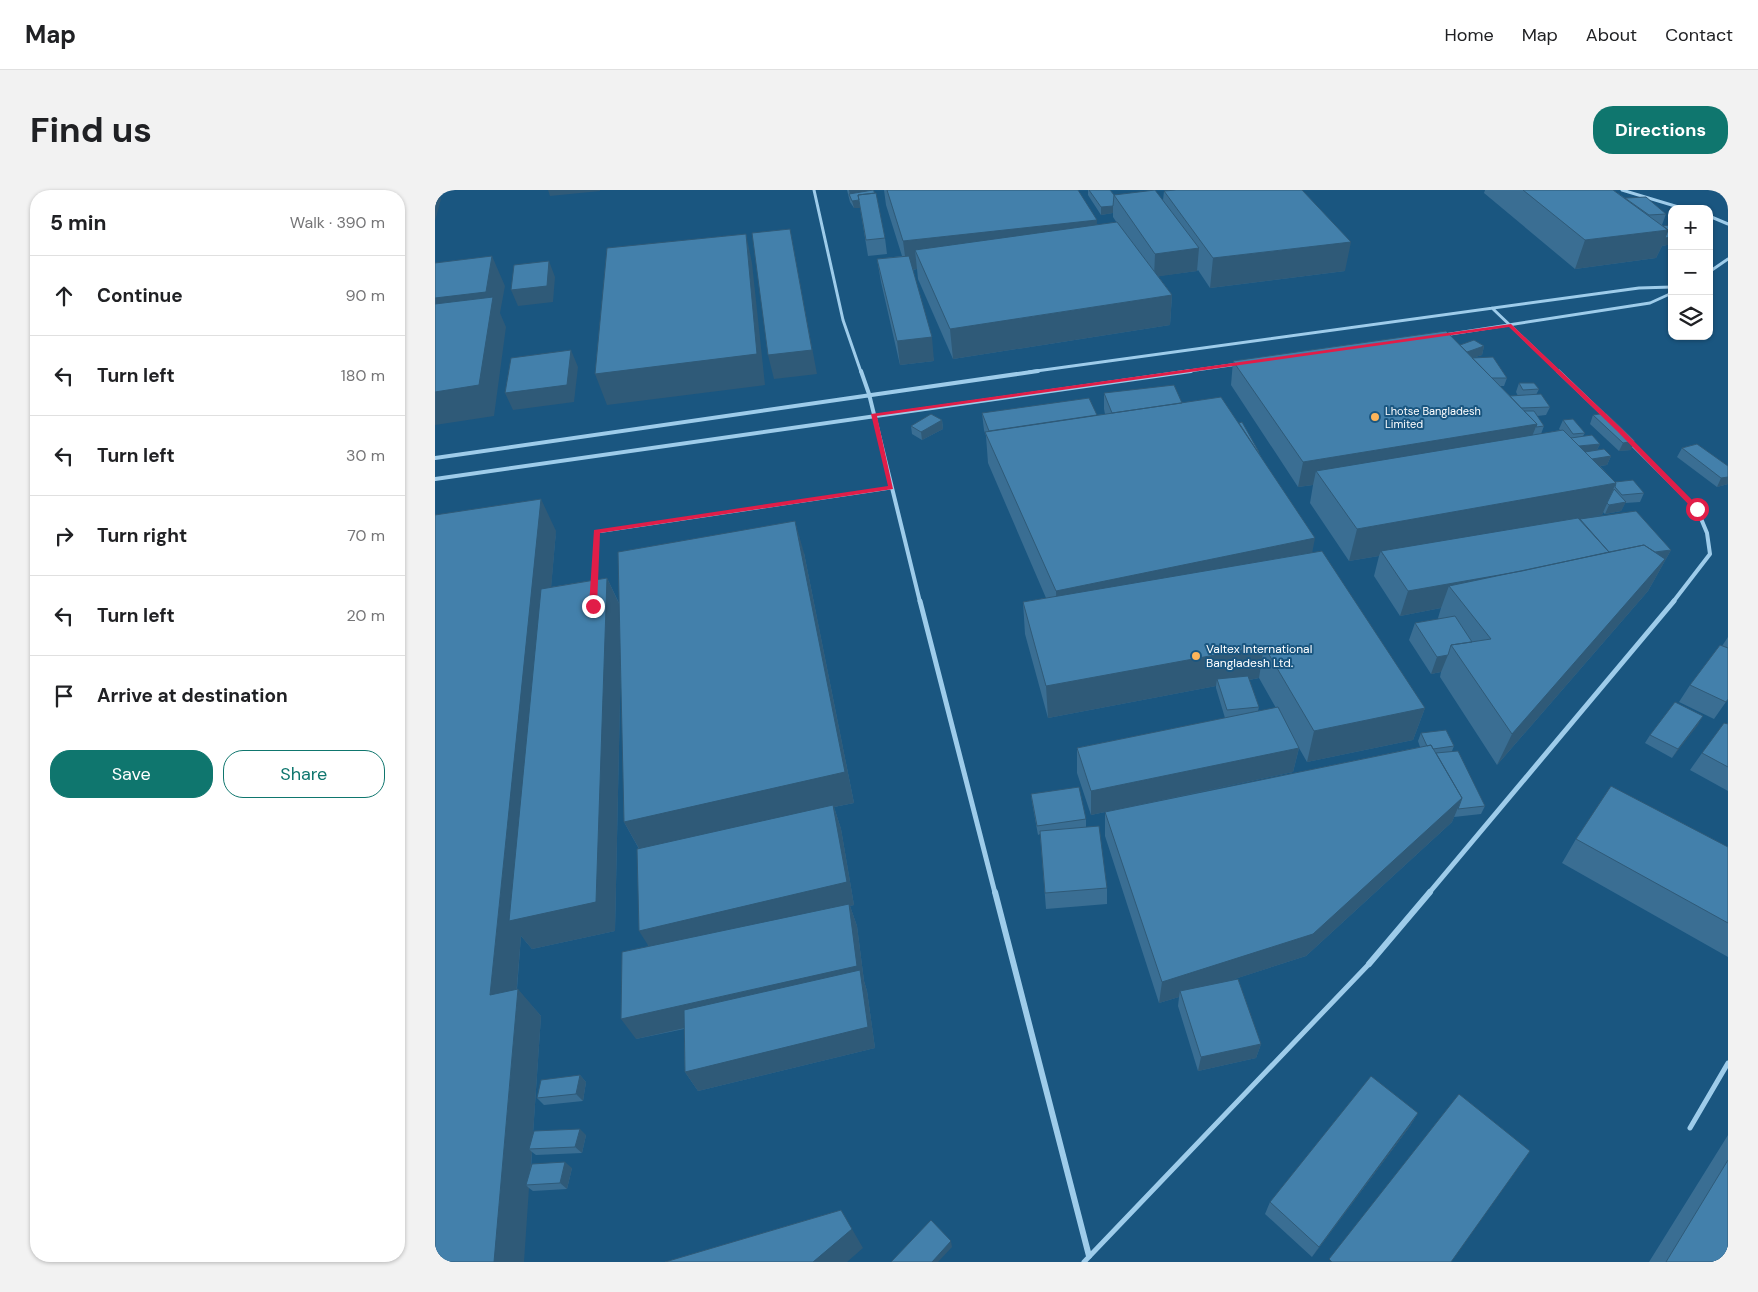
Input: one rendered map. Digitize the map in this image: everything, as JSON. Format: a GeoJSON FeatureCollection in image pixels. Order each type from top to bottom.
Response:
{"type":"FeatureCollection","features":[{"type":"Feature","properties":{"kind":"street"},"geometry":{"type":"LineString","coordinates":[[814,190],[843,320],[869,394],[891,488],[1089,1256]]}},
{"type":"Feature","properties":{"kind":"street"},"geometry":{"type":"LineString","coordinates":[[1622,190],[1672,205]]}},
{"type":"Feature","properties":{"kind":"street"},"geometry":{"type":"LineString","coordinates":[[1713,218],[1728,224]]}},
{"type":"Feature","properties":{"kind":"street"},"geometry":{"type":"LineString","coordinates":[[1713,269],[1728,259]]}},
{"type":"Feature","properties":{"kind":"street"},"geometry":{"type":"LineString","coordinates":[[435,458],[869,394],[1639,288],[1668,287]]}},
{"type":"Feature","properties":{"kind":"street"},"geometry":{"type":"LineString","coordinates":[[1442,335],[1650,303],[1670,295]]}},
{"type":"Feature","properties":{"kind":"street"},"geometry":{"type":"LineString","coordinates":[[1492,308],[1612,423]]}},
{"type":"Feature","properties":{"kind":"street"},"geometry":{"type":"LineString","coordinates":[[435,479],[1246,362]]}},
{"type":"Feature","properties":{"kind":"street"},"geometry":{"type":"LineString","coordinates":[[1369,964],[1656,624],[1710,554],[1707,533],[1697,509],[1625,436]]}},
{"type":"Feature","properties":{"kind":"lane"},"geometry":{"type":"LineString","coordinates":[[594,587],[597,532],[891,488]]}},
{"type":"Feature","properties":{"kind":"lane"},"geometry":{"type":"LineString","coordinates":[[1085,1262],[1369,964]]}},
{"type":"Feature","properties":{"kind":"lane"},"geometry":{"type":"LineString","coordinates":[[1690,1128],[1728,1063]]}},
{"type":"Feature","properties":{"kind":"building"},"geometry":{"type":"Polygon","coordinates":[[[873,190],[875,193],[858,195],[859,200],[852,201],[849,194],[873,190]]]}},
{"type":"Feature","properties":{"kind":"building"},"geometry":{"type":"Polygon","coordinates":[[[887,190],[1078,190],[1097,220],[903,241],[887,190]]]}},
{"type":"Feature","properties":{"kind":"building"},"geometry":{"type":"Polygon","coordinates":[[[1089,190],[1110,190],[1114,195],[1113,206],[1101,207],[1089,190]]]}},
{"type":"Feature","properties":{"kind":"building"},"geometry":{"type":"Polygon","coordinates":[[[1155,190],[1199,248],[1155,254],[1114,195],[1155,190]]]}},
{"type":"Feature","properties":{"kind":"building"},"geometry":{"type":"Polygon","coordinates":[[[1302,190],[1351,242],[1213,258],[1164,191],[1302,190]]]}},
{"type":"Feature","properties":{"kind":"building"},"geometry":{"type":"Polygon","coordinates":[[[1523,190],[1613,190],[1668,230],[1585,240],[1523,190]]]}},
{"type":"Feature","properties":{"kind":"building"},"geometry":{"type":"Polygon","coordinates":[[[876,193],[885,238],[866,240],[858,195],[876,193]]]}},
{"type":"Feature","properties":{"kind":"building"},"geometry":{"type":"Polygon","coordinates":[[[1646,197],[1666,214],[1649,215],[1625,198],[1646,197]]]}},
{"type":"Feature","properties":{"kind":"building"},"geometry":{"type":"Polygon","coordinates":[[[1117,222],[1172,295],[950,329],[915,250],[1117,222]]]}},
{"type":"Feature","properties":{"kind":"building"},"geometry":{"type":"Polygon","coordinates":[[[790,229],[812,350],[768,355],[752,233],[790,229]]]}},
{"type":"Feature","properties":{"kind":"building"},"geometry":{"type":"Polygon","coordinates":[[[746,234],[757,354],[595,374],[607,248],[746,234]]]}},
{"type":"Feature","properties":{"kind":"building"},"geometry":{"type":"Polygon","coordinates":[[[492,256],[486,292],[435,298],[435,263],[492,256]]]}},
{"type":"Feature","properties":{"kind":"building"},"geometry":{"type":"Polygon","coordinates":[[[909,256],[932,337],[897,341],[877,259],[909,256]]]}},
{"type":"Feature","properties":{"kind":"building"},"geometry":{"type":"Polygon","coordinates":[[[549,261],[547,286],[511,290],[514,265],[549,261]]]}},
{"type":"Feature","properties":{"kind":"building"},"geometry":{"type":"Polygon","coordinates":[[[493,297],[479,385],[435,392],[435,304],[493,297]]]}},
{"type":"Feature","properties":{"kind":"building","name":"Lhotse Bangladesh Limited"},"geometry":{"type":"Polygon","coordinates":[[[1446,331],[1537,424],[1303,462],[1233,361],[1446,331]]]}},
{"type":"Feature","properties":{"kind":"building"},"geometry":{"type":"Polygon","coordinates":[[[1474,340],[1484,346],[1467,352],[1460,345],[1474,340]]]}},
{"type":"Feature","properties":{"kind":"building"},"geometry":{"type":"Polygon","coordinates":[[[571,350],[567,385],[505,393],[511,358],[571,350]]]}},
{"type":"Feature","properties":{"kind":"building"},"geometry":{"type":"Polygon","coordinates":[[[1493,357],[1507,378],[1492,378],[1472,358],[1493,357]]]}},
{"type":"Feature","properties":{"kind":"building"},"geometry":{"type":"Polygon","coordinates":[[[1519,383],[1534,383],[1539,389],[1523,390],[1519,383]]]}},
{"type":"Feature","properties":{"kind":"building"},"geometry":{"type":"Polygon","coordinates":[[[1174,385],[1182,403],[1112,413],[1104,393],[1174,385]]]}},
{"type":"Feature","properties":{"kind":"building"},"geometry":{"type":"Polygon","coordinates":[[[1541,394],[1550,407],[1521,408],[1510,396],[1541,394]]]}},
{"type":"Feature","properties":{"kind":"building"},"geometry":{"type":"Polygon","coordinates":[[[1221,397],[1315,538],[1056,591],[985,432],[1221,397]]]}},
{"type":"Feature","properties":{"kind":"building"},"geometry":{"type":"Polygon","coordinates":[[[1089,398],[1097,415],[989,431],[982,413],[1089,398]]]}},
{"type":"Feature","properties":{"kind":"building"},"geometry":{"type":"Polygon","coordinates":[[[1524,411],[1534,411],[1544,426],[1536,427],[1537,424],[1524,411]]]}},
{"type":"Feature","properties":{"kind":"building"},"geometry":{"type":"Polygon","coordinates":[[[1606,413],[1635,441],[1623,443],[1593,415],[1606,413]]]}},
{"type":"Feature","properties":{"kind":"building"},"geometry":{"type":"Polygon","coordinates":[[[931,414],[942,420],[921,432],[911,426],[931,414]]]}},
{"type":"Feature","properties":{"kind":"building"},"geometry":{"type":"Polygon","coordinates":[[[1573,419],[1585,433],[1573,434],[1563,420],[1573,419]]]}},
{"type":"Feature","properties":{"kind":"building"},"geometry":{"type":"Polygon","coordinates":[[[1242,422],[1259,452],[1239,423],[1242,422]]]}},
{"type":"Feature","properties":{"kind":"building"},"geometry":{"type":"Polygon","coordinates":[[[1563,430],[1616,483],[1357,529],[1316,471],[1563,430]]]}},
{"type":"Feature","properties":{"kind":"building"},"geometry":{"type":"Polygon","coordinates":[[[1592,435],[1600,444],[1579,446],[1571,438],[1592,435]]]}},
{"type":"Feature","properties":{"kind":"building"},"geometry":{"type":"Polygon","coordinates":[[[1697,444],[1728,466],[1728,477],[1721,478],[1682,448],[1697,444]]]}},
{"type":"Feature","properties":{"kind":"building"},"geometry":{"type":"Polygon","coordinates":[[[1604,449],[1611,456],[1592,459],[1585,452],[1604,449]]]}},
{"type":"Feature","properties":{"kind":"building"},"geometry":{"type":"Polygon","coordinates":[[[1633,480],[1644,493],[1622,495],[1615,487],[1615,482],[1633,480]]]}},
{"type":"Feature","properties":{"kind":"building"},"geometry":{"type":"Polygon","coordinates":[[[1614,489],[1626,502],[1609,505],[1607,503],[1614,489]]]}},
{"type":"Feature","properties":{"kind":"building"},"geometry":{"type":"Polygon","coordinates":[[[541,499],[490,995],[518,989],[494,1262],[435,1262],[435,515],[541,499]]]}},
{"type":"Feature","properties":{"kind":"building"},"geometry":{"type":"Polygon","coordinates":[[[1636,511],[1671,550],[1655,552],[1644,545],[1609,552],[1580,519],[1636,511]]]}},
{"type":"Feature","properties":{"kind":"building"},"geometry":{"type":"Polygon","coordinates":[[[1578,518],[1609,552],[1522,571],[1408,591],[1381,551],[1578,518]]]}},
{"type":"Feature","properties":{"kind":"building"},"geometry":{"type":"Polygon","coordinates":[[[795,521],[845,772],[624,822],[618,552],[795,521]]]}},
{"type":"Feature","properties":{"kind":"building"},"geometry":{"type":"Polygon","coordinates":[[[1644,545],[1665,559],[1512,734],[1451,645],[1491,639],[1449,586],[1644,545]]]}},
{"type":"Feature","properties":{"kind":"building","name":"Valtex International Bangladesh Ltd."},"geometry":{"type":"Polygon","coordinates":[[[1322,551],[1425,708],[1314,731],[1264,646],[1046,686],[1023,602],[1322,551]]]}},
{"type":"Feature","properties":{"kind":"building"},"geometry":{"type":"Polygon","coordinates":[[[607,578],[596,902],[509,921],[541,589],[607,578]]]}},
{"type":"Feature","properties":{"kind":"building"},"geometry":{"type":"Polygon","coordinates":[[[1455,616],[1472,642],[1451,645],[1448,655],[1437,657],[1415,623],[1455,616]]]}},
{"type":"Feature","properties":{"kind":"building"},"geometry":{"type":"Polygon","coordinates":[[[1720,645],[1728,648],[1728,699],[1726,702],[1690,685],[1720,645]]]}},
{"type":"Feature","properties":{"kind":"building"},"geometry":{"type":"Polygon","coordinates":[[[1248,676],[1259,707],[1227,710],[1217,679],[1248,676]]]}},
{"type":"Feature","properties":{"kind":"building"},"geometry":{"type":"Polygon","coordinates":[[[1675,702],[1703,716],[1678,749],[1650,735],[1675,702]]]}},
{"type":"Feature","properties":{"kind":"building"},"geometry":{"type":"Polygon","coordinates":[[[1278,707],[1299,748],[1091,791],[1077,748],[1278,707]]]}},
{"type":"Feature","properties":{"kind":"building"},"geometry":{"type":"Polygon","coordinates":[[[1724,723],[1728,724],[1728,767],[1702,753],[1724,723]]]}},
{"type":"Feature","properties":{"kind":"building"},"geometry":{"type":"Polygon","coordinates":[[[1446,730],[1454,746],[1433,749],[1431,745],[1427,746],[1421,733],[1446,730]]]}},
{"type":"Feature","properties":{"kind":"building"},"geometry":{"type":"Polygon","coordinates":[[[1431,745],[1462,798],[1313,934],[1162,982],[1105,812],[1431,745]]]}},
{"type":"Feature","properties":{"kind":"building"},"geometry":{"type":"Polygon","coordinates":[[[1458,751],[1485,806],[1458,809],[1462,798],[1436,753],[1458,751]]]}},
{"type":"Feature","properties":{"kind":"building"},"geometry":{"type":"Polygon","coordinates":[[[1611,786],[1728,847],[1728,923],[1576,839],[1611,786]]]}},
{"type":"Feature","properties":{"kind":"building"},"geometry":{"type":"Polygon","coordinates":[[[1079,787],[1086,819],[1037,826],[1031,794],[1079,787]]]}},
{"type":"Feature","properties":{"kind":"building"},"geometry":{"type":"Polygon","coordinates":[[[833,805],[847,882],[639,931],[637,849],[833,805]]]}},
{"type":"Feature","properties":{"kind":"building"},"geometry":{"type":"Polygon","coordinates":[[[1099,826],[1107,888],[1045,893],[1040,831],[1099,826]]]}},
{"type":"Feature","properties":{"kind":"building"},"geometry":{"type":"Polygon","coordinates":[[[849,904],[857,966],[621,1019],[622,952],[849,904]]]}},
{"type":"Feature","properties":{"kind":"building"},"geometry":{"type":"Polygon","coordinates":[[[860,970],[868,1027],[685,1072],[684,1010],[860,970]]]}},
{"type":"Feature","properties":{"kind":"building"},"geometry":{"type":"Polygon","coordinates":[[[1238,979],[1261,1044],[1201,1057],[1180,991],[1238,979]]]}},
{"type":"Feature","properties":{"kind":"building"},"geometry":{"type":"Polygon","coordinates":[[[580,1075],[576,1094],[537,1098],[541,1080],[580,1075]]]}},
{"type":"Feature","properties":{"kind":"building"},"geometry":{"type":"Polygon","coordinates":[[[1371,1076],[1418,1113],[1319,1247],[1270,1202],[1371,1076]]]}},
{"type":"Feature","properties":{"kind":"building"},"geometry":{"type":"Polygon","coordinates":[[[1459,1094],[1530,1151],[1451,1262],[1332,1262],[1329,1259],[1459,1094]]]}},
{"type":"Feature","properties":{"kind":"building"},"geometry":{"type":"Polygon","coordinates":[[[580,1129],[575,1147],[529,1149],[534,1131],[580,1129]]]}},
{"type":"Feature","properties":{"kind":"building"},"geometry":{"type":"Polygon","coordinates":[[[1728,1160],[1728,1262],[1666,1262],[1728,1160]]]}},
{"type":"Feature","properties":{"kind":"building"},"geometry":{"type":"Polygon","coordinates":[[[565,1162],[560,1183],[526,1185],[532,1164],[565,1162]]]}},
{"type":"Feature","properties":{"kind":"building"},"geometry":{"type":"Polygon","coordinates":[[[841,1210],[852,1229],[813,1262],[665,1262],[841,1210]]]}},
{"type":"Feature","properties":{"kind":"building"},"geometry":{"type":"Polygon","coordinates":[[[931,1220],[951,1241],[932,1262],[891,1262],[931,1220]]]}},
{"type":"Feature","properties":{"kind":"place","name":"Lhotse Bangladesh Limited"},"geometry":{"type":"Point","coordinates":[1375,417]}},
{"type":"Feature","properties":{"kind":"place","name":"Valtex International Bangladesh Ltd."},"geometry":{"type":"Point","coordinates":[1196,656]}},
{"type":"Feature","properties":{"kind":"route"},"geometry":{"type":"LineString","coordinates":[[593,606],[597,532],[891,488],[874,415],[1511,325],[1697,509]]}}]}
